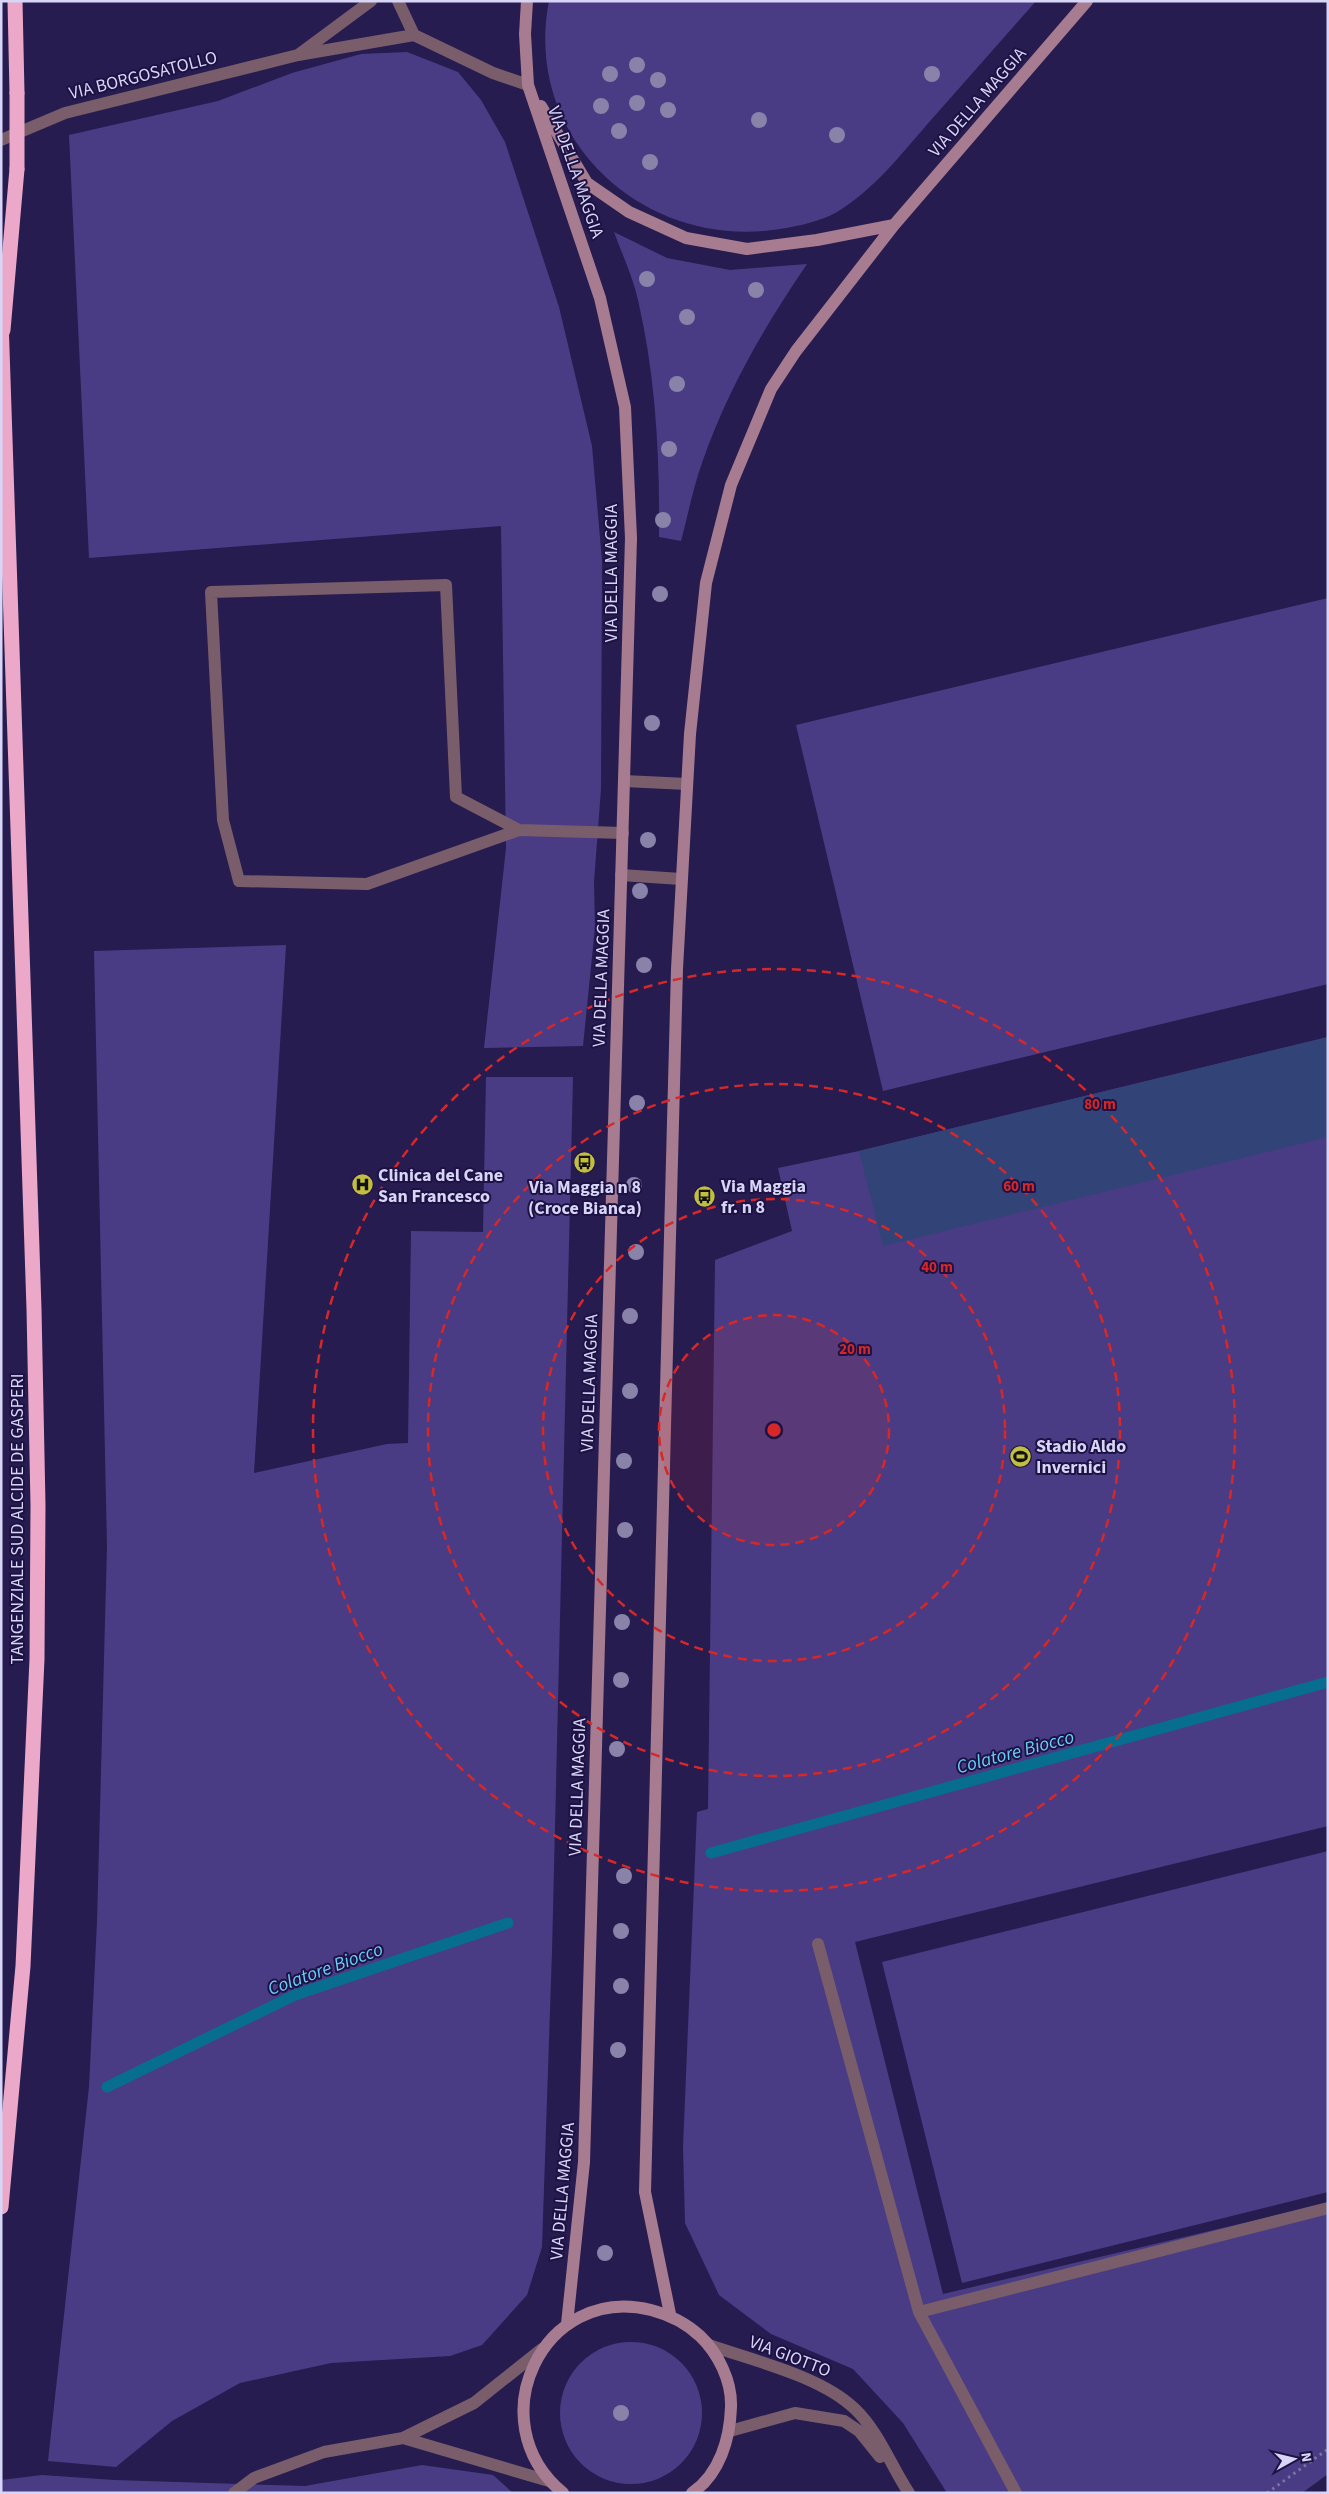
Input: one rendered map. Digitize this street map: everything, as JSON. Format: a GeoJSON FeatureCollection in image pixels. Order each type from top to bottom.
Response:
{"type":"FeatureCollection","features":[{"type":"Feature","properties":{"kind":"highway"},"geometry":{"type":"LineString","coordinates":[[2,344],[16,169],[15,1]]}},
{"type":"Feature","properties":{"kind":"highway","name":"TANGENZIALE SUD ALCIDE DE GASPERI"},"geometry":{"type":"LineString","coordinates":[[1,319],[34,1299],[38,1515],[37,1659],[23,1966],[1,2207]]}},
{"type":"Feature","properties":{"kind":"street","name":"VIA BORGOSATOLLO"},"geometry":{"type":"LineString","coordinates":[[298,55],[371,1]]}},
{"type":"Feature","properties":{"kind":"street"},"geometry":{"type":"LineString","coordinates":[[398,1],[414,35],[493,73],[528,85],[525,34],[527,1]]}},
{"type":"Feature","properties":{"kind":"street","name":"VIA DELLA MAGGIA"},"geometry":{"type":"LineString","coordinates":[[670,2314],[645,2192],[677,969],[690,734],[706,583],[731,485],[771,389],[796,351],[894,225],[1087,1]]}},
{"type":"Feature","properties":{"kind":"street","name":"VIA BORGOSATOLLO"},"geometry":{"type":"LineString","coordinates":[[1,140],[65,113],[298,55],[414,35]]}},
{"type":"Feature","properties":{"kind":"street","name":"VIA DELLA MAGGIA"},"geometry":{"type":"LineString","coordinates":[[528,85],[587,183],[628,212],[686,238],[747,249],[817,240],[894,225]]}},
{"type":"Feature","properties":{"kind":"street","name":"VIA DELLA MAGGIA"},"geometry":{"type":"LineString","coordinates":[[528,85],[600,298],[625,407],[631,538],[584,2152],[567,2324]]}},
{"type":"Feature","properties":{"kind":"street"},"geometry":{"type":"LineString","coordinates":[[519,830],[456,797],[446,585],[211,592],[223,820],[239,881],[367,884],[519,830],[623,833]]}},
{"type":"Feature","properties":{"kind":"street"},"geometry":{"type":"LineString","coordinates":[[624,781],[687,784]]}},
{"type":"Feature","properties":{"kind":"street"},"geometry":{"type":"LineString","coordinates":[[621,876],[682,879]]}},
{"type":"Feature","properties":{"kind":"street"},"geometry":{"type":"LineString","coordinates":[[818,1944],[919,2312],[1016,2493]]}},
{"type":"Feature","properties":{"kind":"street"},"geometry":{"type":"LineString","coordinates":[[919,2312],[1328,2208]]}},
{"type":"Feature","properties":{"kind":"street"},"geometry":{"type":"LineString","coordinates":[[234,2493],[254,2478],[324,2452],[403,2438],[474,2403],[542,2349],[567,2324],[600,2309],[635,2306],[670,2314],[691,2327],[709,2344],[724,2371],[732,2400],[730,2431],[719,2462],[696,2491]]}},
{"type":"Feature","properties":{"kind":"street","name":"VIA GIOTTO"},"geometry":{"type":"LineString","coordinates":[[709,2344],[827,2387],[856,2410],[872,2432],[906,2488]]}},
{"type":"Feature","properties":{"kind":"street"},"geometry":{"type":"LineString","coordinates":[[542,2349],[526,2381],[522,2416],[530,2451],[549,2481],[563,2493]]}},
{"type":"Feature","properties":{"kind":"street","name":"VIA GIOTTO"},"geometry":{"type":"LineString","coordinates":[[730,2431],[795,2413],[844,2421],[859,2431],[906,2488]]}},
{"type":"Feature","properties":{"kind":"street"},"geometry":{"type":"LineString","coordinates":[[403,2438],[549,2481]]}},
{"type":"Feature","properties":{"kind":"path"},"geometry":{"type":"LineString","coordinates":[[1267,2493],[1328,2449]]}},
{"type":"Feature","properties":{"kind":"shaded area"},"geometry":{"type":"Polygon","coordinates":[[[549,1],[1036,1],[899,158],[864,193],[829,216],[791,227],[764,231],[717,230],[672,218],[632,198],[598,170],[572,135],[553,94],[545,49],[549,1]]]}},
{"type":"Feature","properties":{"kind":"shaded area"},"geometry":{"type":"Polygon","coordinates":[[[407,52],[458,72],[481,100],[505,142],[559,307],[592,446],[602,561],[601,789],[594,882],[595,927],[583,1046],[484,1048],[506,848],[501,526],[89,558],[69,135],[218,101],[292,73],[361,54],[407,52]]]}},
{"type":"Feature","properties":{"kind":"shaded area"},"geometry":{"type":"Polygon","coordinates":[[[614,232],[667,258],[730,270],[807,264],[761,336],[723,410],[699,472],[681,541],[659,537],[658,448],[649,359],[636,291],[614,232]]]}},
{"type":"Feature","properties":{"kind":"shaded area"},"geometry":{"type":"Polygon","coordinates":[[[1328,598],[1328,984],[883,1091],[796,725],[1328,598]]]}},
{"type":"Feature","properties":{"kind":"shaded area"},"geometry":{"type":"Polygon","coordinates":[[[286,945],[254,1473],[387,1444],[408,1443],[411,1231],[483,1232],[486,1077],[573,1077],[552,1951],[542,2247],[527,2295],[482,2345],[450,2356],[331,2363],[240,2383],[172,2421],[116,2467],[48,2461],[89,2087],[97,1922],[107,1546],[94,951],[286,945]]]}},
{"type":"Feature","properties":{"kind":"shaded area"},"geometry":{"type":"Polygon","coordinates":[[[1328,1037],[1328,1826],[855,1942],[943,2294],[1328,2203],[1328,2474],[1302,2493],[947,2493],[903,2423],[853,2369],[771,2334],[719,2295],[685,2223],[683,2147],[697,1812],[708,1809],[715,1260],[792,1231],[778,1168],[859,1151],[1328,1037]]]}},
{"type":"Feature","properties":{"kind":"shaded area"},"geometry":{"type":"Polygon","coordinates":[[[1328,1851],[1328,2192],[962,2283],[882,1962],[1328,1851]]]}},
{"type":"Feature","properties":{"kind":"shaded area"},"geometry":{"type":"Polygon","coordinates":[[[631,2342],[658,2348],[670,2354],[681,2363],[690,2374],[696,2386],[702,2413],[696,2440],[690,2452],[681,2463],[670,2472],[658,2478],[631,2484],[604,2478],[592,2472],[581,2463],[572,2452],[566,2440],[560,2413],[566,2386],[572,2374],[581,2363],[592,2354],[604,2348],[631,2342]]]}},
{"type":"Feature","properties":{"kind":"shaded area"},"geometry":{"type":"Polygon","coordinates":[[[422,2465],[493,2475],[513,2493],[1,2493],[1,2480],[42,2475],[114,2480],[305,2486],[422,2465]]]}},
{"type":"Feature","properties":{"kind":"building"},"geometry":{"type":"Polygon","coordinates":[[[1328,1037],[1328,1137],[883,1246],[859,1151],[1328,1037]]]}},
{"type":"Feature","properties":{"kind":"waterway","name":"Colatore Biocco"},"geometry":{"type":"LineString","coordinates":[[711,1853],[1328,1682]]}},
{"type":"Feature","properties":{"kind":"waterway","name":"Colatore Biocco"},"geometry":{"type":"LineString","coordinates":[[107,2087],[295,1995],[508,1923]]}},
{"type":"Feature","properties":{"kind":"place","name":"Via Maggia n 8 (Croce Bianca)"},"geometry":{"type":"Point","coordinates":[585,1162]}},
{"type":"Feature","properties":{"kind":"place","name":"Clinica del Cane San Francesco"},"geometry":{"type":"Point","coordinates":[362,1185]}},
{"type":"Feature","properties":{"kind":"place","name":"Via Maggia fr. n 8"},"geometry":{"type":"Point","coordinates":[705,1196]}},
{"type":"Feature","properties":{"kind":"place","name":"Stadio Aldo Invernici"},"geometry":{"type":"Point","coordinates":[1020,1456]}}]}
